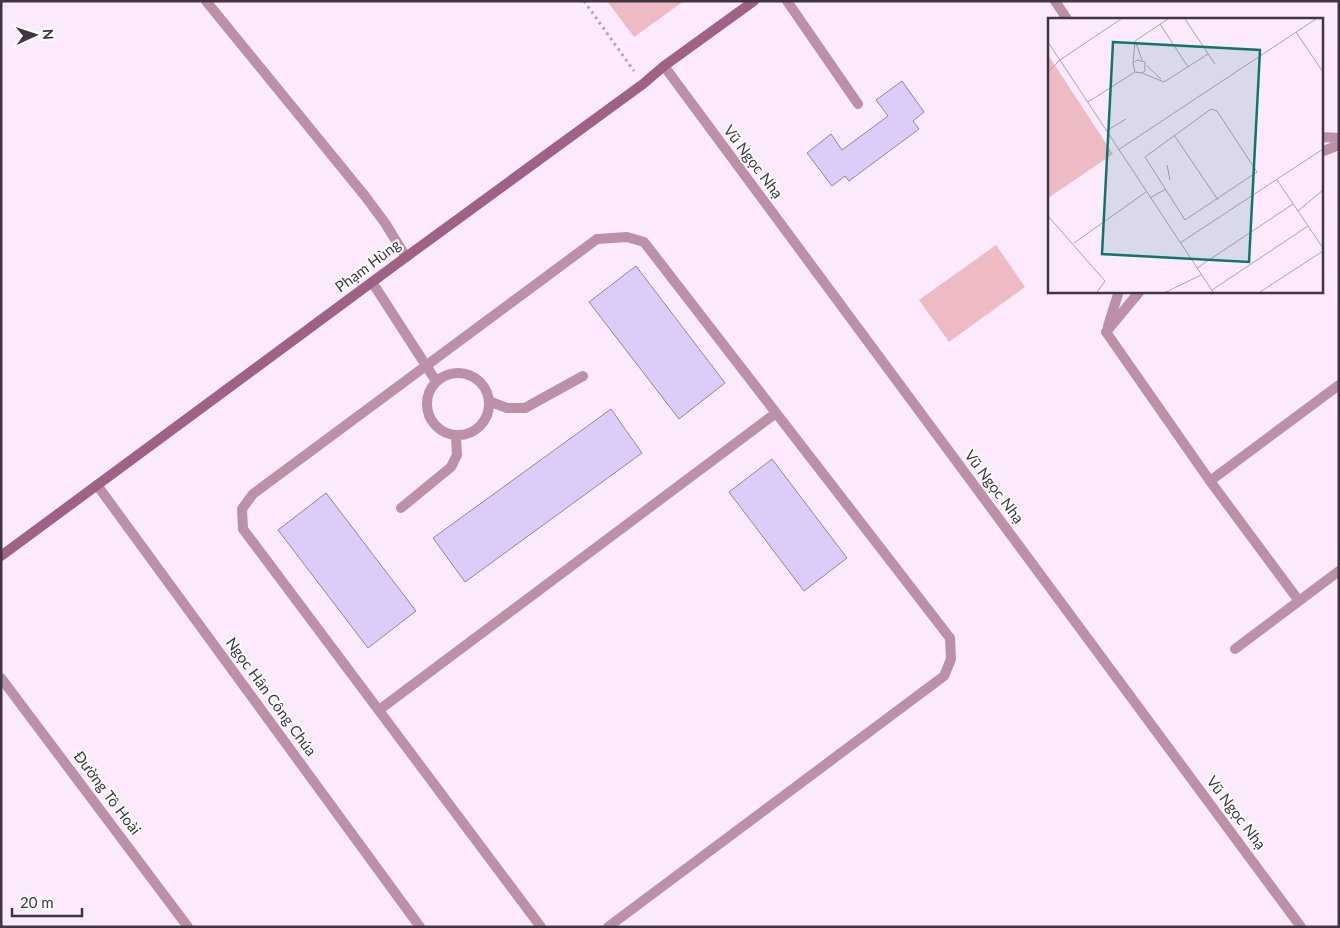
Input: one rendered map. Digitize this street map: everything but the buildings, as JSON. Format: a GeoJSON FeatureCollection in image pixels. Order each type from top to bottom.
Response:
{"type":"FeatureCollection","features":[{"type":"Feature","properties":{"kind":"street"},"geometry":{"type":"LineString","coordinates":[[206,1],[365,196],[385,223],[406,257]]}},
{"type":"Feature","properties":{"kind":"street","name":"Phạm Hùng"},"geometry":{"type":"LineString","coordinates":[[1,556],[754,1]]}},
{"type":"Feature","properties":{"kind":"street"},"geometry":{"type":"LineString","coordinates":[[787,1],[858,104]]}},
{"type":"Feature","properties":{"kind":"street"},"geometry":{"type":"LineString","coordinates":[[1055,1],[1066,18]]}},
{"type":"Feature","properties":{"kind":"street","name":"Vũ Ngọc Nhạ"},"geometry":{"type":"LineString","coordinates":[[664,66],[1301,927]]}},
{"type":"Feature","properties":{"kind":"street"},"geometry":{"type":"LineString","coordinates":[[1322,137],[1339,138]]}},
{"type":"Feature","properties":{"kind":"street"},"geometry":{"type":"LineString","coordinates":[[1322,152],[1339,145]]}},
{"type":"Feature","properties":{"kind":"street"},"geometry":{"type":"LineString","coordinates":[[541,927],[243,529],[242,509],[253,494],[597,239],[627,237],[644,242],[950,638],[951,659],[944,676],[608,927]]}},
{"type":"Feature","properties":{"kind":"street"},"geometry":{"type":"LineString","coordinates":[[372,282],[436,382]]}},
{"type":"Feature","properties":{"kind":"street"},"geometry":{"type":"LineString","coordinates":[[1106,332],[1119,292]]}},
{"type":"Feature","properties":{"kind":"street"},"geometry":{"type":"LineString","coordinates":[[1106,332],[1139,292]]}},
{"type":"Feature","properties":{"kind":"street"},"geometry":{"type":"LineString","coordinates":[[1106,332],[1210,481],[1299,601]]}},
{"type":"Feature","properties":{"kind":"street"},"geometry":{"type":"LineString","coordinates":[[452,373],[470,374],[484,385],[490,402],[486,420],[474,433],[456,437],[439,430],[428,416],[427,397],[436,382],[452,373]]}},
{"type":"Feature","properties":{"kind":"street"},"geometry":{"type":"LineString","coordinates":[[490,402],[507,408],[525,408],[583,376]]}},
{"type":"Feature","properties":{"kind":"street"},"geometry":{"type":"LineString","coordinates":[[1210,481],[1339,385]]}},
{"type":"Feature","properties":{"kind":"street"},"geometry":{"type":"LineString","coordinates":[[379,710],[776,413]]}},
{"type":"Feature","properties":{"kind":"street"},"geometry":{"type":"LineString","coordinates":[[402,508],[451,467],[457,455],[456,437]]}},
{"type":"Feature","properties":{"kind":"street","name":"Ngọc Hân Công Chúa"},"geometry":{"type":"LineString","coordinates":[[97,485],[420,927]]}},
{"type":"Feature","properties":{"kind":"street"},"geometry":{"type":"LineString","coordinates":[[1235,649],[1339,571]]}},
{"type":"Feature","properties":{"kind":"street","name":"Đường Tô Hoài"},"geometry":{"type":"LineString","coordinates":[[1,678],[188,927]]}},
{"type":"Feature","properties":{"kind":"path"},"geometry":{"type":"LineString","coordinates":[[584,1],[643,84]]}},
{"type":"Feature","properties":{"kind":"shaded area"},"geometry":{"type":"Polygon","coordinates":[[[607,1],[684,1],[634,37],[607,1]]]}},
{"type":"Feature","properties":{"kind":"shaded area"},"geometry":{"type":"Polygon","coordinates":[[[996,245],[1025,287],[949,342],[919,300],[996,245]]]}}]}
